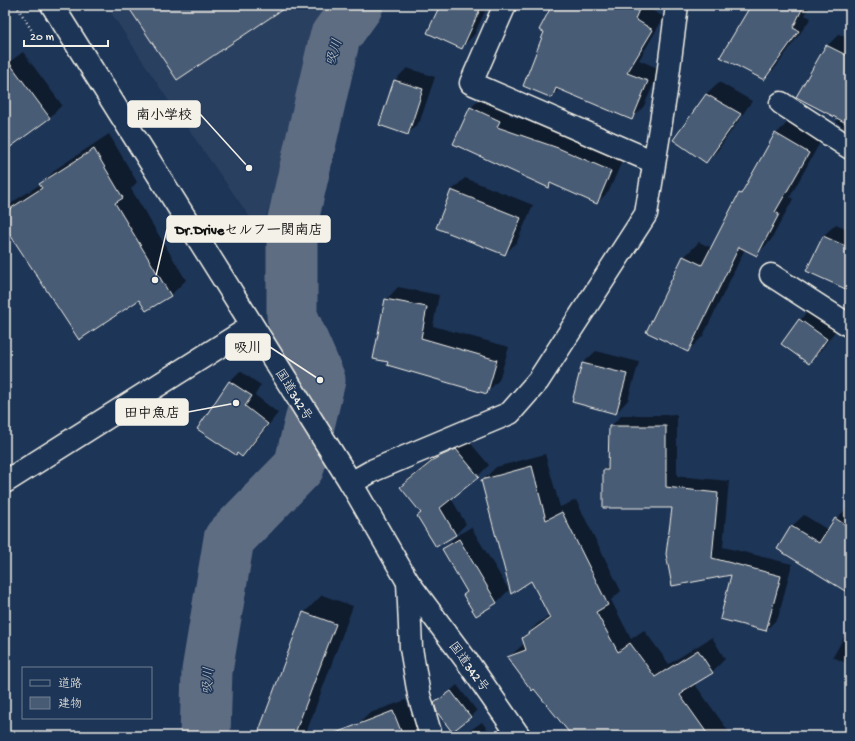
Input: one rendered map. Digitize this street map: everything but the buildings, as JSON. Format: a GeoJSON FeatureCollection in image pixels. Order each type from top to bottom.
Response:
{"type":"FeatureCollection","features":[{"type":"Feature","properties":{"kind":"main road","name":"国道342号"},"geometry":{"type":"LineString","coordinates":[[52,5],[351,483],[408,582],[469,664],[519,736]]}},
{"type":"Feature","properties":{"kind":"main road"},"geometry":{"type":"LineString","coordinates":[[505,5],[470,83],[654,162]]}},
{"type":"Feature","properties":{"kind":"main road"},"geometry":{"type":"LineString","coordinates":[[351,483],[374,470],[510,412],[538,381],[646,214],[666,91],[677,5]]}},
{"type":"Feature","properties":{"kind":"main road"},"geometry":{"type":"LineString","coordinates":[[781,103],[850,148]]}},
{"type":"Feature","properties":{"kind":"main road"},"geometry":{"type":"LineString","coordinates":[[772,275],[850,326]]}},
{"type":"Feature","properties":{"kind":"main road"},"geometry":{"type":"LineString","coordinates":[[5,482],[252,326]]}},
{"type":"Feature","properties":{"kind":"main road"},"geometry":{"type":"LineString","coordinates":[[408,582],[411,648],[419,695],[431,736]]}},
{"type":"Feature","properties":{"kind":"path"},"geometry":{"type":"LineString","coordinates":[[16,5],[39,42]]}},
{"type":"Feature","properties":{"kind":"shaded area"},"geometry":{"type":"Polygon","coordinates":[[[106,5],[335,5],[330,11],[261,233],[170,103],[106,5]]]}},
{"type":"Feature","properties":{"kind":"waterway","name":"吸川"},"geometry":{"type":"LineString","coordinates":[[205,736],[207,671],[229,539],[299,467],[320,380],[292,316],[292,224],[335,37],[358,5]]}},
{"type":"Feature","properties":{"kind":"place","name":"南小学校"},"geometry":{"type":"Point","coordinates":[249,168]}},
{"type":"Feature","properties":{"kind":"place","name":"Dr.Driveセルフ一関南店"},"geometry":{"type":"Point","coordinates":[155,280]}},
{"type":"Feature","properties":{"kind":"place","name":"吸川"},"geometry":{"type":"Point","coordinates":[320,380]}},
{"type":"Feature","properties":{"kind":"place","name":"田中魚店"},"geometry":{"type":"Point","coordinates":[236,403]}}]}
